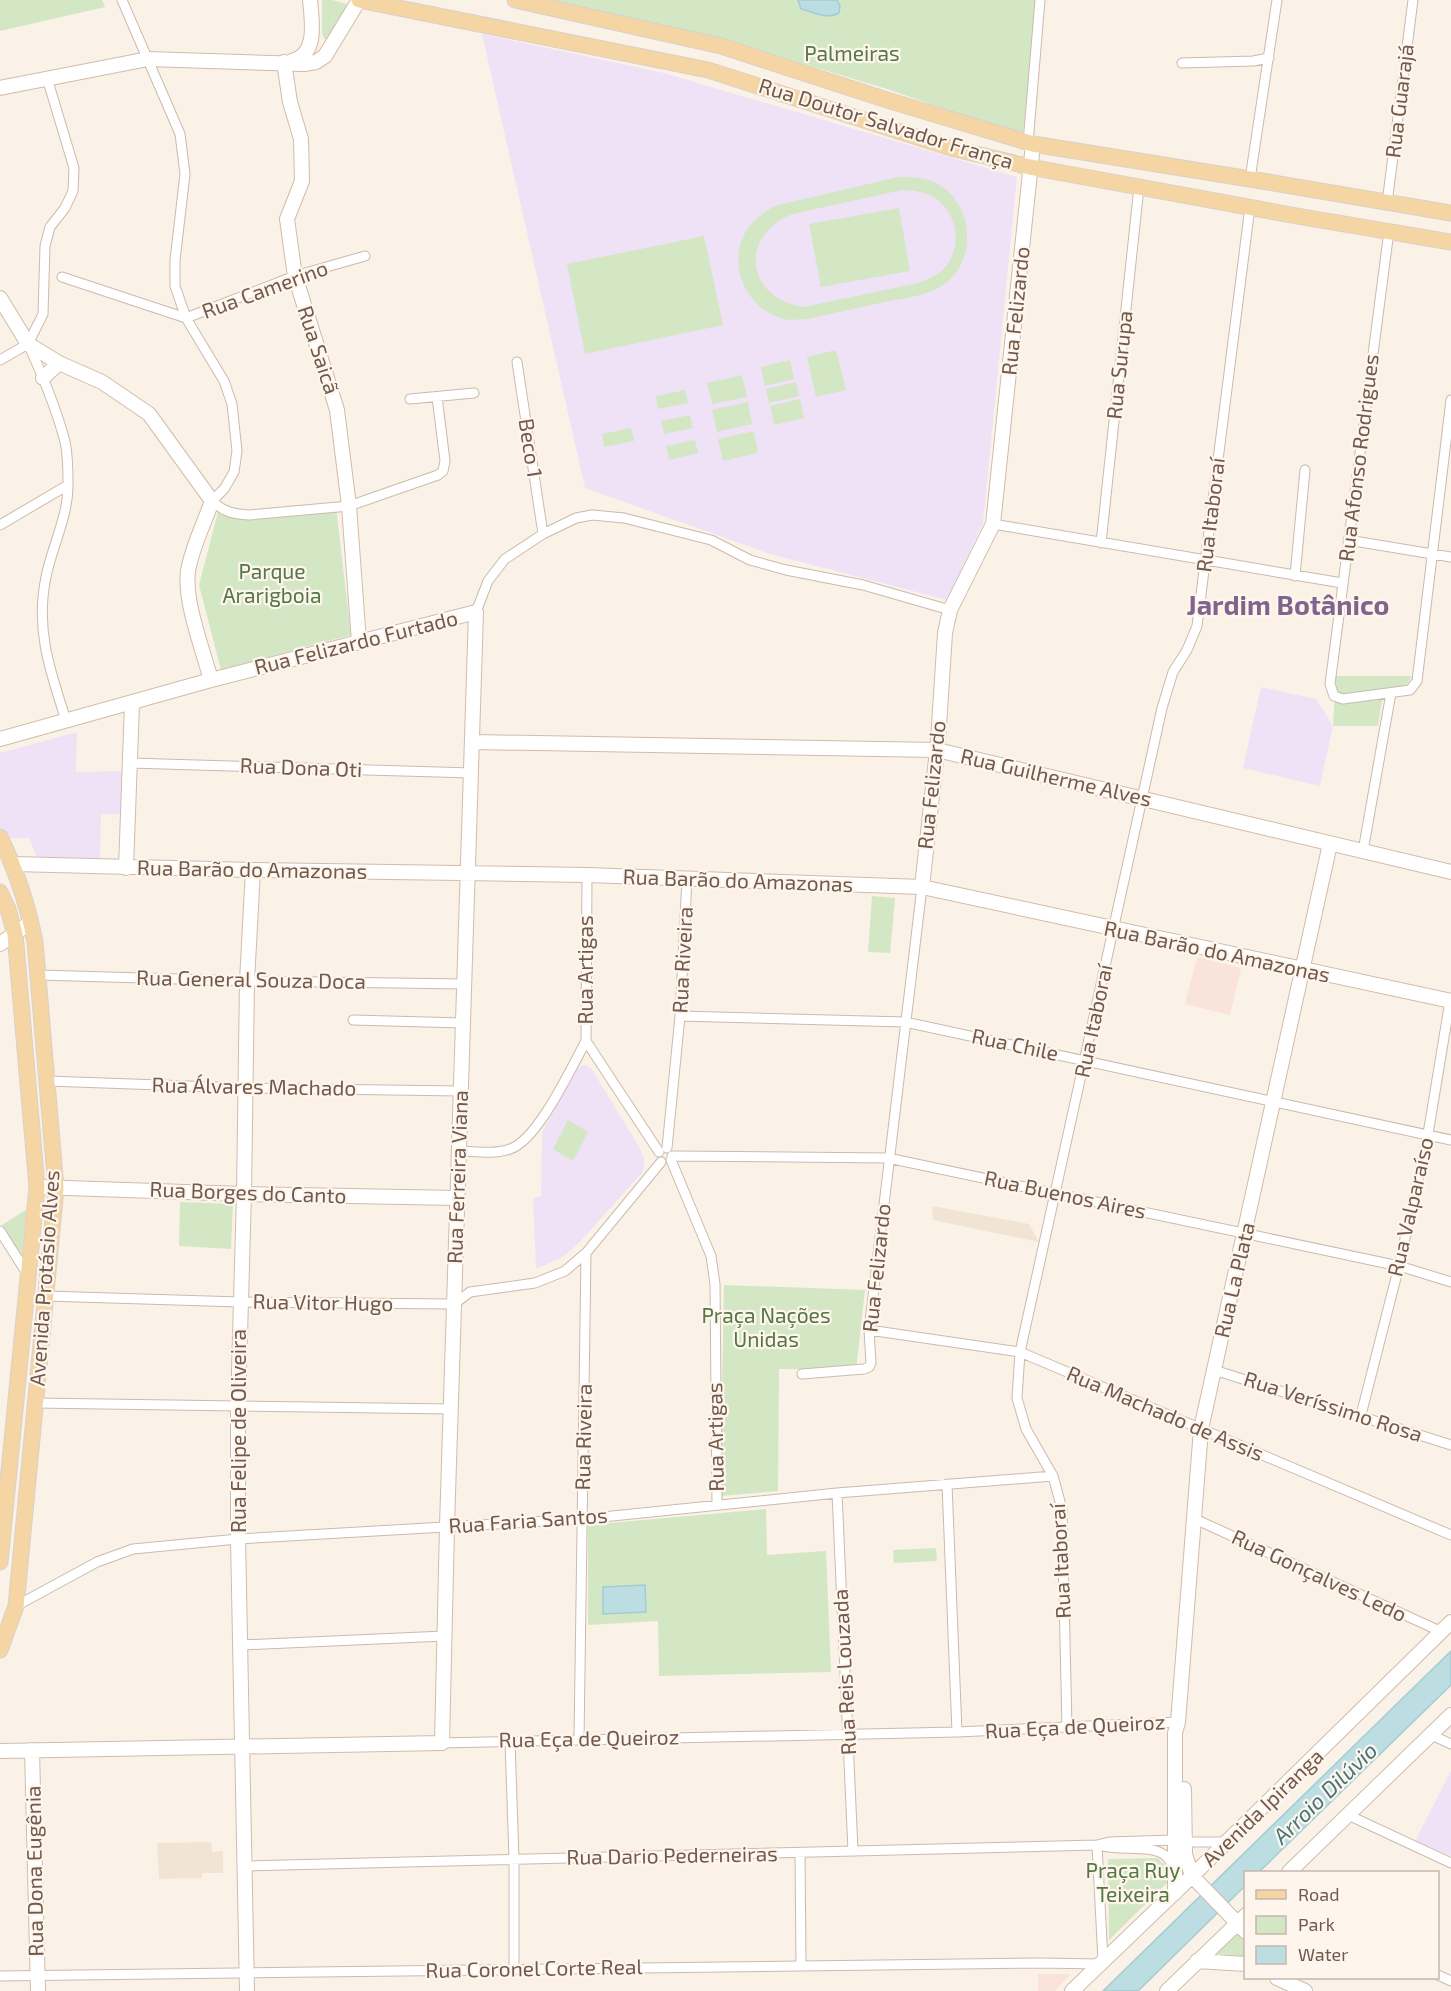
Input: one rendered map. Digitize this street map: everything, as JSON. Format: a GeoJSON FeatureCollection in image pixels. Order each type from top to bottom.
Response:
{"type":"FeatureCollection","features":[{"type":"Feature","properties":{"kind":"main road","name":"Rua Doutor Salvador França"},"geometry":{"type":"LineString","coordinates":[[359,0],[708,70],[951,148],[1030,167],[1451,242]]}},
{"type":"Feature","properties":{"kind":"main road","name":"Rua Doutor Salvador França"},"geometry":{"type":"LineString","coordinates":[[515,0],[721,46],[1031,144],[1250,178],[1451,213]]}},
{"type":"Feature","properties":{"kind":"main road","name":"Avenida Protásio Alves"},"geometry":{"type":"LineString","coordinates":[[0,837],[13,864],[32,922],[39,975],[56,1188],[16,1606],[0,1650]]}},
{"type":"Feature","properties":{"kind":"main road","name":"Avenida Protásio Alves"},"geometry":{"type":"LineString","coordinates":[[0,892],[8,909],[15,934],[37,1187],[4,1480],[0,1562]]}},
{"type":"Feature","properties":{"kind":"street"},"geometry":{"type":"LineString","coordinates":[[122,0],[180,134],[185,174],[175,260],[175,286],[186,318],[224,381],[232,404],[236,429],[237,451],[234,472],[224,489],[212,501],[192,554],[188,573],[188,594],[211,680]]}},
{"type":"Feature","properties":{"kind":"street"},"geometry":{"type":"LineString","coordinates":[[284,63],[301,59],[306,54],[312,25],[310,0]]}},
{"type":"Feature","properties":{"kind":"street"},"geometry":{"type":"LineString","coordinates":[[0,88],[148,59],[304,64],[316,62],[325,56],[359,0]]}},
{"type":"Feature","properties":{"kind":"street","name":"Rua Felizardo"},"geometry":{"type":"LineString","coordinates":[[802,1374],[864,1369],[871,1363],[869,1330],[922,887],[937,750],[944,650],[950,610],[993,524],[1030,167],[1040,0]]}},
{"type":"Feature","properties":{"kind":"street"},"geometry":{"type":"LineString","coordinates":[[1250,178],[1277,0]]}},
{"type":"Feature","properties":{"kind":"street","name":"Rua Guarajá"},"geometry":{"type":"LineString","coordinates":[[1387,203],[1413,0]]}},
{"type":"Feature","properties":{"kind":"street"},"geometry":{"type":"LineString","coordinates":[[312,25],[321,40],[327,42],[337,36]]}},
{"type":"Feature","properties":{"kind":"street"},"geometry":{"type":"LineString","coordinates":[[1182,63],[1254,61],[1269,58]]}},
{"type":"Feature","properties":{"kind":"street","name":"Rua Saicã"},"geometry":{"type":"LineString","coordinates":[[284,63],[290,102],[301,139],[302,181],[287,219],[295,276],[337,410],[350,506],[359,642]]}},
{"type":"Feature","properties":{"kind":"street"},"geometry":{"type":"LineString","coordinates":[[0,360],[28,344],[43,314],[45,246],[50,227],[65,208],[73,191],[74,168],[47,78]]}},
{"type":"Feature","properties":{"kind":"street","name":"Rua Surupa"},"geometry":{"type":"LineString","coordinates":[[1101,543],[1139,187]]}},
{"type":"Feature","properties":{"kind":"street","name":"Rua Itaboraí"},"geometry":{"type":"LineString","coordinates":[[1067,1727],[1062,1509],[1053,1476],[1026,1430],[1017,1398],[1020,1352],[1162,708],[1173,672],[1187,650],[1197,626],[1250,207]]}},
{"type":"Feature","properties":{"kind":"street","name":"Rua Afonso Rodrigues"},"geometry":{"type":"LineString","coordinates":[[1389,231],[1330,684],[1334,696],[1343,699],[1391,693]]}},
{"type":"Feature","properties":{"kind":"street","name":"Rua Camerino"},"geometry":{"type":"LineString","coordinates":[[62,277],[186,318],[295,276],[365,256]]}},
{"type":"Feature","properties":{"kind":"street"},"geometry":{"type":"LineString","coordinates":[[0,298],[28,344],[65,440],[67,504],[46,578],[41,614],[42,639],[66,720]]}},
{"type":"Feature","properties":{"kind":"street"},"geometry":{"type":"LineString","coordinates":[[28,344],[59,363],[102,382],[149,414],[212,501],[222,510],[233,514],[249,515],[350,506],[432,478],[443,471],[445,461],[437,397]]}},
{"type":"Feature","properties":{"kind":"street","name":"Beco 1"},"geometry":{"type":"LineString","coordinates":[[517,362],[543,534]]}},
{"type":"Feature","properties":{"kind":"street"},"geometry":{"type":"LineString","coordinates":[[43,378],[59,363]]}},
{"type":"Feature","properties":{"kind":"street"},"geometry":{"type":"LineString","coordinates":[[410,399],[474,393]]}},
{"type":"Feature","properties":{"kind":"street"},"geometry":{"type":"LineString","coordinates":[[1362,851],[1391,693],[1410,690],[1417,681],[1451,400]]}},
{"type":"Feature","properties":{"kind":"street"},"geometry":{"type":"LineString","coordinates":[[1295,576],[1305,470]]}},
{"type":"Feature","properties":{"kind":"street"},"geometry":{"type":"LineString","coordinates":[[0,525],[68,485]]}},
{"type":"Feature","properties":{"kind":"street","name":"Rua Felizardo Furtado"},"geometry":{"type":"LineString","coordinates":[[0,739],[211,680],[476,612],[488,581],[505,558],[543,534],[576,518],[592,515],[624,518],[711,540],[750,560],[786,570],[863,585],[950,610]]}},
{"type":"Feature","properties":{"kind":"street"},"geometry":{"type":"LineString","coordinates":[[993,524],[1342,583]]}},
{"type":"Feature","properties":{"kind":"street"},"geometry":{"type":"LineString","coordinates":[[1348,540],[1451,557]]}},
{"type":"Feature","properties":{"kind":"street","name":"Rua Ferreira Viana"},"geometry":{"type":"LineString","coordinates":[[442,1743],[476,612]]}},
{"type":"Feature","properties":{"kind":"street"},"geometry":{"type":"LineString","coordinates":[[126,868],[132,703]]}},
{"type":"Feature","properties":{"kind":"street","name":"Rua Guilherme Alves"},"geometry":{"type":"LineString","coordinates":[[473,742],[937,750],[1451,872]]}},
{"type":"Feature","properties":{"kind":"street","name":"Rua Dona Oti"},"geometry":{"type":"LineString","coordinates":[[130,763],[472,773]]}},
{"type":"Feature","properties":{"kind":"street","name":"Rua La Plata"},"geometry":{"type":"LineString","coordinates":[[1175,1893],[1175,1870],[1180,1841],[1183,1736],[1178,1722],[1201,1429],[1330,844]]}},
{"type":"Feature","properties":{"kind":"street","name":"Rua Barão do Amazonas"},"geometry":{"type":"LineString","coordinates":[[13,864],[126,868],[586,875],[922,887],[1451,1000]]}},
{"type":"Feature","properties":{"kind":"street","name":"Rua Felipe de Oliveira"},"geometry":{"type":"LineString","coordinates":[[247,1991],[238,1539],[238,1407],[247,981],[254,870]]}},
{"type":"Feature","properties":{"kind":"street","name":"Rua Artigas"},"geometry":{"type":"LineString","coordinates":[[586,875],[586,1041],[666,1156],[711,1256],[715,1284],[717,1505]]}},
{"type":"Feature","properties":{"kind":"street","name":"Rua Riveira"},"geometry":{"type":"LineString","coordinates":[[666,1156],[680,1016],[687,879]]}},
{"type":"Feature","properties":{"kind":"street"},"geometry":{"type":"LineString","coordinates":[[0,944],[32,922]]}},
{"type":"Feature","properties":{"kind":"street","name":"Rua General Souza Doca"},"geometry":{"type":"LineString","coordinates":[[39,975],[464,984]]}},
{"type":"Feature","properties":{"kind":"street","name":"Rua Valparaíso"},"geometry":{"type":"LineString","coordinates":[[1361,1415],[1399,1266],[1428,1134],[1451,1000]]}},
{"type":"Feature","properties":{"kind":"street","name":"Rua Chile"},"geometry":{"type":"LineString","coordinates":[[680,1016],[905,1022],[1451,1140]]}},
{"type":"Feature","properties":{"kind":"street"},"geometry":{"type":"LineString","coordinates":[[353,1020],[463,1023]]}},
{"type":"Feature","properties":{"kind":"street"},"geometry":{"type":"LineString","coordinates":[[459,1150],[497,1152],[512,1149],[524,1140],[549,1108],[586,1041]]}},
{"type":"Feature","properties":{"kind":"street","name":"Rua Álvares Machado"},"geometry":{"type":"LineString","coordinates":[[47,1081],[245,1088],[461,1091]]}},
{"type":"Feature","properties":{"kind":"street"},"geometry":{"type":"LineString","coordinates":[[586,1253],[666,1156]]}},
{"type":"Feature","properties":{"kind":"street","name":"Rua Buenos Aires"},"geometry":{"type":"LineString","coordinates":[[666,1156],[888,1158],[1399,1266],[1451,1282]]}},
{"type":"Feature","properties":{"kind":"street","name":"Rua Borges do Canto"},"geometry":{"type":"LineString","coordinates":[[37,1187],[458,1198]]}},
{"type":"Feature","properties":{"kind":"street"},"geometry":{"type":"LineString","coordinates":[[1,1236],[28,1276]]}},
{"type":"Feature","properties":{"kind":"street","name":"Rua Riveira"},"geometry":{"type":"LineString","coordinates":[[579,1740],[586,1253]]}},
{"type":"Feature","properties":{"kind":"street","name":"Rua Vitor Hugo"},"geometry":{"type":"LineString","coordinates":[[46,1296],[240,1302],[454,1304],[470,1292],[535,1282],[565,1271],[586,1253]]}},
{"type":"Feature","properties":{"kind":"street","name":"Rua Machado de Assis"},"geometry":{"type":"LineString","coordinates":[[869,1330],[1020,1352],[1451,1535]]}},
{"type":"Feature","properties":{"kind":"street","name":"Rua Veríssimo Rosa"},"geometry":{"type":"LineString","coordinates":[[1214,1370],[1451,1445]]}},
{"type":"Feature","properties":{"kind":"street"},"geometry":{"type":"LineString","coordinates":[[35,1403],[451,1409]]}},
{"type":"Feature","properties":{"kind":"street","name":"Rua Faria Santos"},"geometry":{"type":"LineString","coordinates":[[16,1606],[97,1562],[133,1549],[238,1539],[583,1519],[837,1493],[1053,1476]]}},
{"type":"Feature","properties":{"kind":"street"},"geometry":{"type":"LineString","coordinates":[[947,1484],[957,1732]]}},
{"type":"Feature","properties":{"kind":"street","name":"Rua Reis Louzada"},"geometry":{"type":"LineString","coordinates":[[837,1493],[853,1851]]}},
{"type":"Feature","properties":{"kind":"street","name":"Rua Gonçalves Ledo"},"geometry":{"type":"LineString","coordinates":[[1195,1519],[1447,1627]]}},
{"type":"Feature","properties":{"kind":"street","name":"Avenida Ipiranga"},"geometry":{"type":"LineString","coordinates":[[1072,1991],[1447,1627]]}},
{"type":"Feature","properties":{"kind":"street"},"geometry":{"type":"LineString","coordinates":[[240,1645],[444,1636]]}},
{"type":"Feature","properties":{"kind":"street"},"geometry":{"type":"LineString","coordinates":[[1290,1871],[1451,1715]]}},
{"type":"Feature","properties":{"kind":"street","name":"Rua Eça de Queiroz"},"geometry":{"type":"LineString","coordinates":[[0,1751],[957,1732],[1178,1722]]}},
{"type":"Feature","properties":{"kind":"street"},"geometry":{"type":"LineString","coordinates":[[1431,1735],[1451,1744]]}},
{"type":"Feature","properties":{"kind":"street"},"geometry":{"type":"LineString","coordinates":[[510,1740],[514,1860],[514,1968]]}},
{"type":"Feature","properties":{"kind":"street","name":"Rua Dona Eugênia"},"geometry":{"type":"LineString","coordinates":[[32,1750],[38,1991]]}},
{"type":"Feature","properties":{"kind":"street"},"geometry":{"type":"LineString","coordinates":[[1348,1815],[1451,1863]]}},
{"type":"Feature","properties":{"kind":"street","name":"Rua La Plata"},"geometry":{"type":"LineString","coordinates":[[1180,1841],[1192,1876]]}},
{"type":"Feature","properties":{"kind":"street","name":"Rua Dario Pederneiras"},"geometry":{"type":"LineString","coordinates":[[245,1866],[1098,1845],[1109,1842],[1227,1842]]}},
{"type":"Feature","properties":{"kind":"street"},"geometry":{"type":"LineString","coordinates":[[1098,1845],[1101,1963]]}},
{"type":"Feature","properties":{"kind":"street","name":"Rua Dario Pederneiras"},"geometry":{"type":"LineString","coordinates":[[1098,1845],[1109,1848],[1157,1850],[1167,1857],[1175,1870]]}},
{"type":"Feature","properties":{"kind":"street"},"geometry":{"type":"LineString","coordinates":[[800,1852],[801,1965]]}},
{"type":"Feature","properties":{"kind":"street"},"geometry":{"type":"LineString","coordinates":[[1167,1991],[1197,1961],[1243,1923],[1226,1912],[1192,1876]]}},
{"type":"Feature","properties":{"kind":"street"},"geometry":{"type":"LineString","coordinates":[[1197,1961],[1244,1963]]}},
{"type":"Feature","properties":{"kind":"street","name":"Rua Coronel Corte Real"},"geometry":{"type":"LineString","coordinates":[[0,1976],[247,1974],[514,1968],[1101,1963]]}},
{"type":"Feature","properties":{"kind":"street"},"geometry":{"type":"LineString","coordinates":[[1068,1964],[1077,1968],[1083,1980]]}},
{"type":"Feature","properties":{"kind":"street"},"geometry":{"type":"LineString","coordinates":[[1281,1979],[1298,1987]]}},
{"type":"Feature","properties":{"kind":"shaded area"},"geometry":{"type":"Polygon","coordinates":[[[482,34],[664,73],[1017,177],[983,523],[947,600],[770,554],[585,488],[482,34]]]}},
{"type":"Feature","properties":{"kind":"shaded area"},"geometry":{"type":"Polygon","coordinates":[[[1261,687],[1316,699],[1333,726],[1320,786],[1243,768],[1261,687]]]}},
{"type":"Feature","properties":{"kind":"shaded area"},"geometry":{"type":"Polygon","coordinates":[[[77,732],[76,772],[122,771],[121,814],[101,814],[100,858],[37,857],[29,838],[5,838],[0,827],[0,753],[77,732]]]}},
{"type":"Feature","properties":{"kind":"shaded area"},"geometry":{"type":"Polygon","coordinates":[[[1197,957],[1241,968],[1230,1015],[1185,1004],[1197,957]]]}},
{"type":"Feature","properties":{"kind":"shaded area"},"geometry":{"type":"Polygon","coordinates":[[[585,1065],[591,1068],[640,1148],[644,1166],[642,1173],[576,1246],[561,1258],[536,1269],[533,1198],[541,1196],[542,1132],[577,1070],[580,1066],[585,1065]]]}},
{"type":"Feature","properties":{"kind":"shaded area"},"geometry":{"type":"Polygon","coordinates":[[[932,1206],[1029,1224],[1039,1242],[933,1220],[932,1206]]]}},
{"type":"Feature","properties":{"kind":"shaded area"},"geometry":{"type":"Polygon","coordinates":[[[1451,1771],[1451,1856],[1415,1841],[1451,1771]]]}},
{"type":"Feature","properties":{"kind":"shaded area"},"geometry":{"type":"Polygon","coordinates":[[[211,1842],[212,1852],[223,1851],[223,1873],[202,1873],[202,1878],[159,1879],[157,1843],[211,1842]]]}},
{"type":"Feature","properties":{"kind":"shaded area"},"geometry":{"type":"Polygon","coordinates":[[[1038,1974],[1071,1974],[1055,1991],[1038,1991],[1038,1974]]]}},
{"type":"Feature","properties":{"kind":"green space"},"geometry":{"type":"Polygon","coordinates":[[[0,0],[102,0],[105,7],[0,31],[0,0]]]}},
{"type":"Feature","properties":{"kind":"green space"},"geometry":{"type":"Polygon","coordinates":[[[322,0],[347,4],[333,34],[328,39],[324,39],[322,33],[322,0]]]}},
{"type":"Feature","properties":{"kind":"green space","name":"Palmeiras"},"geometry":{"type":"Polygon","coordinates":[[[548,0],[1036,0],[1023,136],[890,90],[715,37],[548,0]]]}},
{"type":"Feature","properties":{"kind":"green space"},"geometry":{"type":"Polygon","coordinates":[[[898,177],[924,179],[938,184],[951,194],[960,207],[967,236],[966,252],[951,278],[932,291],[808,319],[790,320],[775,316],[753,299],[745,287],[738,259],[740,245],[746,231],[758,217],[774,206],[898,177]],[[902,190],[793,214],[775,224],[763,236],[757,251],[756,265],[761,280],[770,292],[785,302],[804,307],[918,283],[937,274],[946,266],[955,248],[955,229],[952,219],[941,203],[930,195],[902,190]]]}},
{"type":"Feature","properties":{"kind":"green space"},"geometry":{"type":"Polygon","coordinates":[[[899,208],[910,271],[821,287],[809,224],[899,208]]]}},
{"type":"Feature","properties":{"kind":"green space"},"geometry":{"type":"Polygon","coordinates":[[[704,236],[723,325],[585,354],[567,264],[704,236]]]}},
{"type":"Feature","properties":{"kind":"green space"},"geometry":{"type":"Polygon","coordinates":[[[836,350],[846,390],[816,397],[807,357],[836,350]]]}},
{"type":"Feature","properties":{"kind":"green space"},"geometry":{"type":"Polygon","coordinates":[[[790,360],[794,379],[765,386],[761,367],[790,360]]]}},
{"type":"Feature","properties":{"kind":"green space"},"geometry":{"type":"Polygon","coordinates":[[[742,375],[747,397],[712,404],[707,383],[742,375]]]}},
{"type":"Feature","properties":{"kind":"green space"},"geometry":{"type":"Polygon","coordinates":[[[796,382],[799,396],[769,403],[766,389],[796,382]]]}},
{"type":"Feature","properties":{"kind":"green space"},"geometry":{"type":"Polygon","coordinates":[[[685,390],[688,403],[658,409],[656,396],[685,390]]]}},
{"type":"Feature","properties":{"kind":"green space"},"geometry":{"type":"Polygon","coordinates":[[[800,399],[804,418],[774,425],[770,406],[800,399]]]}},
{"type":"Feature","properties":{"kind":"green space"},"geometry":{"type":"Polygon","coordinates":[[[748,402],[752,424],[717,432],[712,410],[748,402]]]}},
{"type":"Feature","properties":{"kind":"green space"},"geometry":{"type":"Polygon","coordinates":[[[690,415],[693,428],[664,434],[661,421],[690,415]]]}},
{"type":"Feature","properties":{"kind":"green space"},"geometry":{"type":"Polygon","coordinates":[[[631,428],[634,441],[604,447],[602,434],[631,428]]]}},
{"type":"Feature","properties":{"kind":"green space"},"geometry":{"type":"Polygon","coordinates":[[[754,431],[758,453],[723,461],[718,439],[754,431]]]}},
{"type":"Feature","properties":{"kind":"green space"},"geometry":{"type":"Polygon","coordinates":[[[695,440],[698,453],[669,460],[666,446],[695,440]]]}},
{"type":"Feature","properties":{"kind":"green space","name":"Parque Ararigboia"},"geometry":{"type":"Polygon","coordinates":[[[336,507],[351,635],[221,670],[199,585],[218,512],[237,518],[336,507]]]}},
{"type":"Feature","properties":{"kind":"green space"},"geometry":{"type":"Polygon","coordinates":[[[1336,676],[1412,676],[1405,687],[1384,688],[1378,726],[1333,726],[1336,676]]]}},
{"type":"Feature","properties":{"kind":"green space"},"geometry":{"type":"Polygon","coordinates":[[[872,896],[895,898],[890,953],[868,952],[872,896]]]}},
{"type":"Feature","properties":{"kind":"green space"},"geometry":{"type":"Polygon","coordinates":[[[568,1120],[588,1132],[573,1161],[553,1149],[568,1120]]]}},
{"type":"Feature","properties":{"kind":"green space"},"geometry":{"type":"Polygon","coordinates":[[[180,1202],[233,1204],[231,1249],[179,1246],[180,1202]]]}},
{"type":"Feature","properties":{"kind":"green space"},"geometry":{"type":"Polygon","coordinates":[[[27,1209],[21,1257],[2,1225],[27,1209]]]}},
{"type":"Feature","properties":{"kind":"green space","name":"Praça Nações Unidas"},"geometry":{"type":"Polygon","coordinates":[[[724,1285],[865,1290],[856,1370],[779,1369],[778,1491],[720,1496],[724,1285]]]}},
{"type":"Feature","properties":{"kind":"green space"},"geometry":{"type":"Polygon","coordinates":[[[766,1509],[767,1555],[826,1551],[831,1672],[659,1676],[658,1621],[588,1625],[588,1525],[766,1509]]]}},
{"type":"Feature","properties":{"kind":"green space"},"geometry":{"type":"Polygon","coordinates":[[[936,1548],[937,1561],[894,1563],[893,1550],[936,1548]]]}},
{"type":"Feature","properties":{"kind":"green space","name":"Praça Ruy Teixeira"},"geometry":{"type":"Polygon","coordinates":[[[1158,1858],[1168,1869],[1169,1881],[1109,1940],[1108,1859],[1158,1858]]]}},
{"type":"Feature","properties":{"kind":"green space"},"geometry":{"type":"Polygon","coordinates":[[[1239,1933],[1244,1938],[1244,1958],[1213,1957],[1239,1933]]]}},
{"type":"Feature","properties":{"kind":"water"},"geometry":{"type":"Polygon","coordinates":[[[798,0],[837,0],[840,6],[839,13],[825,16],[801,9],[798,0]]]}},
{"type":"Feature","properties":{"kind":"water"},"geometry":{"type":"Polygon","coordinates":[[[645,1585],[646,1612],[603,1614],[603,1587],[645,1585]]]}},
{"type":"Feature","properties":{"kind":"water","name":"Arroio Dilúvio"},"geometry":{"type":"Polygon","coordinates":[[[1451,1651],[1451,1685],[1260,1871],[1244,1871],[1244,1887],[1138,1991],[1103,1991],[1451,1651]]]}},
{"type":"Feature","properties":{"kind":"district","name":"Jardim Botânico"},"geometry":{"type":"Point","coordinates":[1288,606]}}]}
